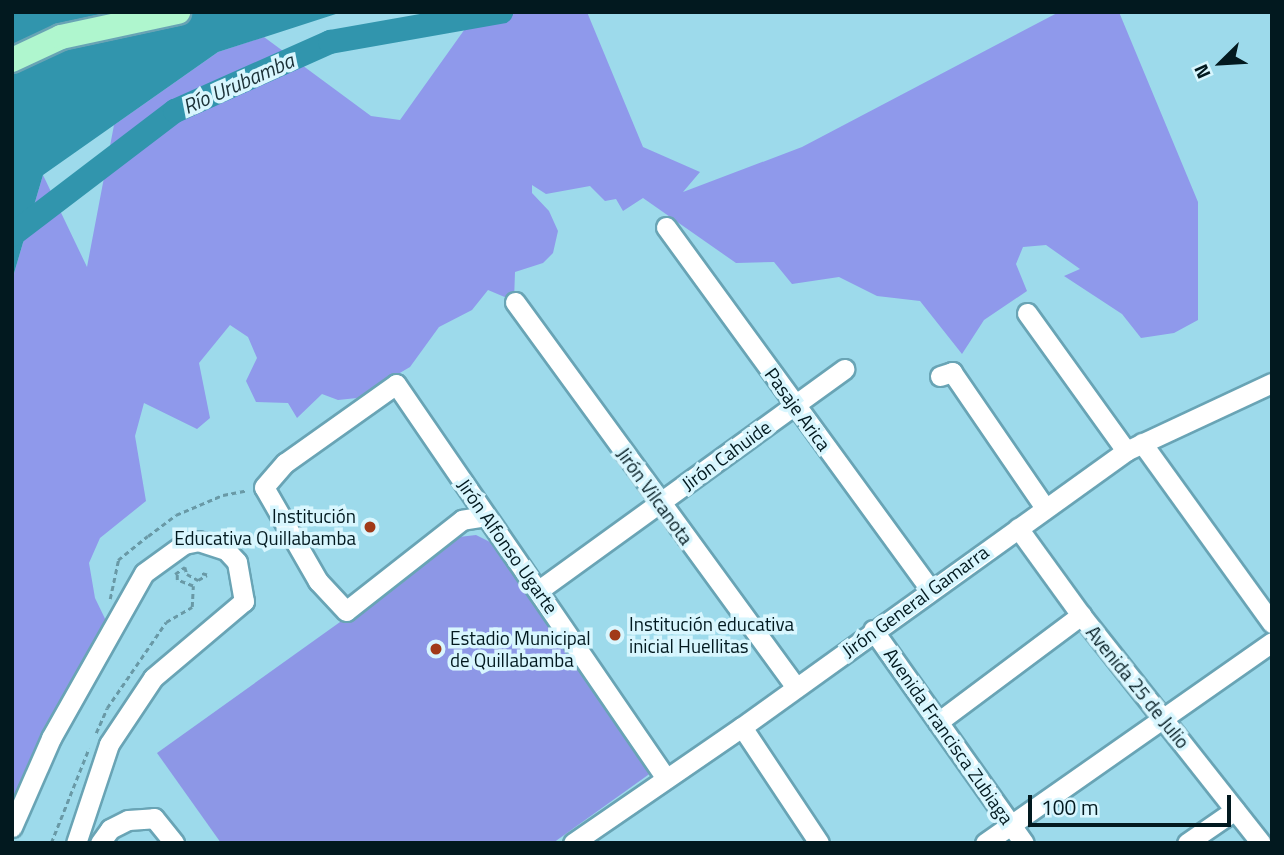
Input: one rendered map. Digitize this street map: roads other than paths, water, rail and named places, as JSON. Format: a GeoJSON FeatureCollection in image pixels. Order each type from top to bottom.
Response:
{"type":"FeatureCollection","features":[{"type":"Feature","properties":{"kind":"main road"},"geometry":{"type":"LineString","coordinates":[[12,60],[61,37],[178,12]]}},
{"type":"Feature","properties":{"kind":"street","name":"Pasaje Arica"},"geometry":{"type":"LineString","coordinates":[[666,227],[931,590]]}},
{"type":"Feature","properties":{"kind":"street","name":"Jirón Vilcanota"},"geometry":{"type":"LineString","coordinates":[[514,302],[796,688]]}},
{"type":"Feature","properties":{"kind":"street"},"geometry":{"type":"LineString","coordinates":[[1027,313],[1272,623]]}},
{"type":"Feature","properties":{"kind":"street","name":"Jirón Cahuide"},"geometry":{"type":"LineString","coordinates":[[540,590],[844,369]]}},
{"type":"Feature","properties":{"kind":"street"},"geometry":{"type":"LineString","coordinates":[[940,376],[952,372],[1045,508]]}},
{"type":"Feature","properties":{"kind":"street","name":"Jirón General Gamarra"},"geometry":{"type":"LineString","coordinates":[[573,843],[742,727],[873,630],[1134,447],[1272,383]]}},
{"type":"Feature","properties":{"kind":"street","name":"Jirón Alfonso Ugarte"},"geometry":{"type":"LineString","coordinates":[[486,516],[462,520],[346,611],[318,581],[264,487],[285,463],[396,384],[540,590],[666,778]]}},
{"type":"Feature","properties":{"kind":"street","name":"Avenida 25 de Julio"},"geometry":{"type":"LineString","coordinates":[[1018,528],[1081,615],[1261,843]]}},
{"type":"Feature","properties":{"kind":"street"},"geometry":{"type":"LineString","coordinates":[[12,827],[51,738],[144,573],[184,544],[198,541],[226,550],[240,571],[244,601],[153,678],[109,744],[76,843]]}},
{"type":"Feature","properties":{"kind":"street"},"geometry":{"type":"LineString","coordinates":[[938,722],[1081,615]]}},
{"type":"Feature","properties":{"kind":"street","name":"Avenida Francisca Zubiaga"},"geometry":{"type":"LineString","coordinates":[[873,630],[1024,843]]}},
{"type":"Feature","properties":{"kind":"street"},"geometry":{"type":"LineString","coordinates":[[985,843],[1272,642]]}},
{"type":"Feature","properties":{"kind":"street"},"geometry":{"type":"LineString","coordinates":[[742,727],[819,843]]}},
{"type":"Feature","properties":{"kind":"street"},"geometry":{"type":"LineString","coordinates":[[1187,843],[1235,810]]}},
{"type":"Feature","properties":{"kind":"street"},"geometry":{"type":"LineString","coordinates":[[100,843],[110,829],[128,820],[154,818],[174,843]]}},
{"type":"Feature","properties":{"kind":"waterway","name":"Río Urubamba"},"geometry":{"type":"LineString","coordinates":[[12,235],[175,111],[330,42],[501,12]]}},
{"type":"Feature","properties":{"kind":"place","name":"Institución Educativa Quillabamba"},"geometry":{"type":"Point","coordinates":[370,527]}},
{"type":"Feature","properties":{"kind":"place","name":"Institución educativa inicial Huellitas"},"geometry":{"type":"Point","coordinates":[615,635]}},
{"type":"Feature","properties":{"kind":"place","name":"Estadio Municipal de Quillabamba"},"geometry":{"type":"Point","coordinates":[436,649]}}]}
